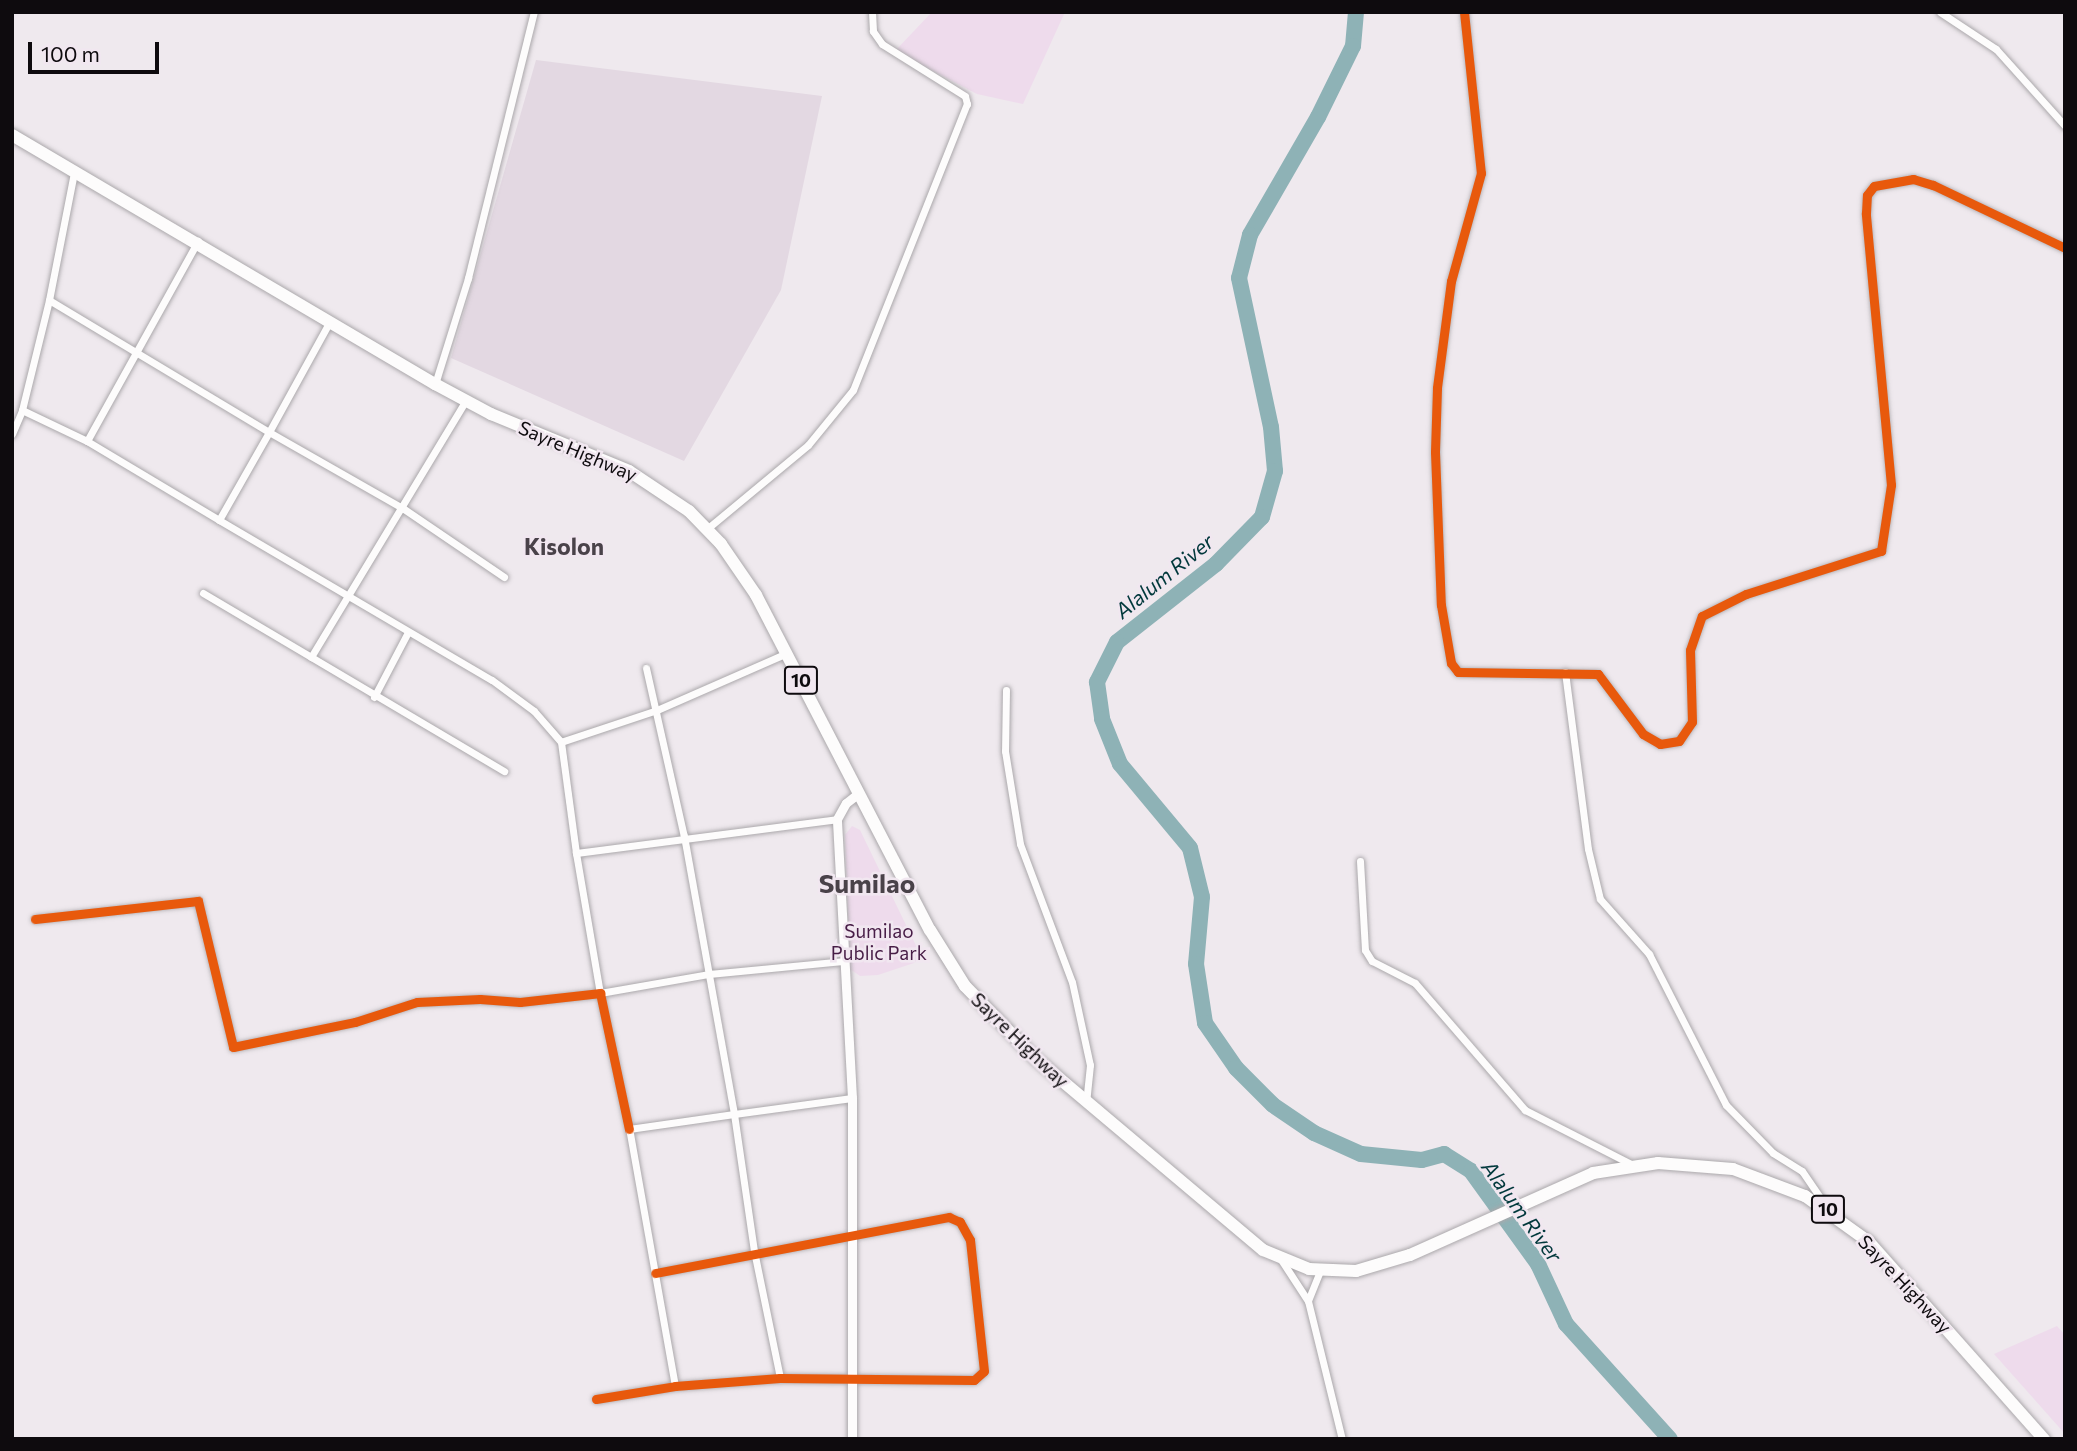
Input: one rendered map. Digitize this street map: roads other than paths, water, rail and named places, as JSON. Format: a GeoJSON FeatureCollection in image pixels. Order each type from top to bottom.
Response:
{"type":"FeatureCollection","features":[{"type":"Feature","properties":{"kind":"highway","name":"Sayre Highway"},"geometry":{"type":"LineString","coordinates":[[12,135],[198,242],[435,384],[629,471],[668,494],[708,528],[740,568],[965,986],[1012,1037],[1246,1238],[1279,1258],[1320,1271],[1356,1270],[1386,1264],[1574,1179],[1631,1164],[1682,1163],[1733,1169],[1780,1185],[1828,1209],[1869,1242],[2044,1439]]}},
{"type":"Feature","properties":{"kind":"street"},"geometry":{"type":"LineString","coordinates":[[435,384],[468,278],[534,12]]}},
{"type":"Feature","properties":{"kind":"street"},"geometry":{"type":"LineString","coordinates":[[708,528],[808,445],[853,390],[967,104],[965,96],[882,44],[873,31],[873,12]]}},
{"type":"Feature","properties":{"kind":"street"},"geometry":{"type":"LineString","coordinates":[[1464,12],[1481,173],[1451,281],[1437,388],[1441,605],[1451,663],[1458,671],[1598,674],[1643,734],[1660,744],[1679,741],[1692,722],[1690,650],[1702,616],[1746,594],[1881,551],[1891,485],[1866,213],[1867,195],[1874,186],[1913,179],[1933,185],[2065,248]]}},
{"type":"Feature","properties":{"kind":"street"},"geometry":{"type":"LineString","coordinates":[[1940,12],[1996,49],[2065,126]]}},
{"type":"Feature","properties":{"kind":"street"},"geometry":{"type":"LineString","coordinates":[[12,434],[22,410],[49,300],[74,171]]}},
{"type":"Feature","properties":{"kind":"street"},"geometry":{"type":"LineString","coordinates":[[88,441],[198,242]]}},
{"type":"Feature","properties":{"kind":"street"},"geometry":{"type":"LineString","coordinates":[[49,300],[269,432],[404,509],[504,577]]}},
{"type":"Feature","properties":{"kind":"street"},"geometry":{"type":"LineString","coordinates":[[219,520],[330,321]]}},
{"type":"Feature","properties":{"kind":"street"},"geometry":{"type":"LineString","coordinates":[[311,657],[404,509],[466,400]]}},
{"type":"Feature","properties":{"kind":"street"},"geometry":{"type":"LineString","coordinates":[[22,410],[88,441],[351,596],[520,700],[561,742],[576,853],[600,993],[629,1129],[676,1386]]}},
{"type":"Feature","properties":{"kind":"street"},"geometry":{"type":"LineString","coordinates":[[203,593],[374,697],[503,771]]}},
{"type":"Feature","properties":{"kind":"street"},"geometry":{"type":"LineString","coordinates":[[374,697],[408,632]]}},
{"type":"Feature","properties":{"kind":"street"},"geometry":{"type":"LineString","coordinates":[[561,742],[657,710],[787,653]]}},
{"type":"Feature","properties":{"kind":"street"},"geometry":{"type":"LineString","coordinates":[[646,668],[684,836],[734,1114],[754,1251],[780,1378]]}},
{"type":"Feature","properties":{"kind":"street"},"geometry":{"type":"LineString","coordinates":[[1564,672],[1588,849],[1600,899],[1652,960],[1726,1105],[1773,1153],[1802,1171],[1828,1209]]}},
{"type":"Feature","properties":{"kind":"street"},"geometry":{"type":"LineString","coordinates":[[1006,690],[1003,719],[1012,801],[1026,870],[1059,943],[1085,1034],[1090,1065],[1086,1102]]}},
{"type":"Feature","properties":{"kind":"street"},"geometry":{"type":"LineString","coordinates":[[852,1439],[852,1098],[837,819],[846,803],[859,793]]}},
{"type":"Feature","properties":{"kind":"street"},"geometry":{"type":"LineString","coordinates":[[576,853],[684,836],[837,819]]}},
{"type":"Feature","properties":{"kind":"street"},"geometry":{"type":"LineString","coordinates":[[1360,861],[1365,950],[1372,961],[1416,983],[1525,1110],[1631,1164]]}},
{"type":"Feature","properties":{"kind":"street"},"geometry":{"type":"LineString","coordinates":[[35,919],[198,901],[233,1046],[355,1022],[417,1003],[480,999],[520,1002],[600,993],[709,974],[845,961]]}},
{"type":"Feature","properties":{"kind":"street"},"geometry":{"type":"LineString","coordinates":[[629,1129],[852,1098]]}},
{"type":"Feature","properties":{"kind":"street"},"geometry":{"type":"LineString","coordinates":[[596,1399],[676,1386],[780,1378],[974,1380],[984,1371],[970,1240],[960,1222],[949,1217],[754,1251],[655,1273]]}},
{"type":"Feature","properties":{"kind":"street"},"geometry":{"type":"LineString","coordinates":[[1279,1258],[1308,1301],[1342,1439]]}},
{"type":"Feature","properties":{"kind":"street"},"geometry":{"type":"LineString","coordinates":[[1308,1301],[1320,1271]]}},
{"type":"Feature","properties":{"kind":"waterway","name":"Alalum River"},"geometry":{"type":"LineString","coordinates":[[1356,12],[1353,46],[1318,117],[1250,235],[1239,278],[1271,427],[1275,471],[1262,517],[1216,564],[1117,642],[1097,682],[1102,719],[1120,764],[1190,848],[1202,897],[1196,964],[1205,1023],[1236,1068],[1273,1105],[1314,1133],[1361,1154],[1422,1160],[1444,1154],[1471,1171],[1538,1264],[1566,1324],[1670,1439]]}},
{"type":"Feature","properties":{"kind":"district","name":"Kisolon"},"geometry":{"type":"Point","coordinates":[564,546]}},
{"type":"Feature","properties":{"kind":"district","name":"Sumilao"},"geometry":{"type":"Point","coordinates":[867,883]}},
{"type":"Feature","properties":{"kind":"park label","name":"Sumilao Public Park"},"geometry":{"type":"Point","coordinates":[879,942]}}]}
